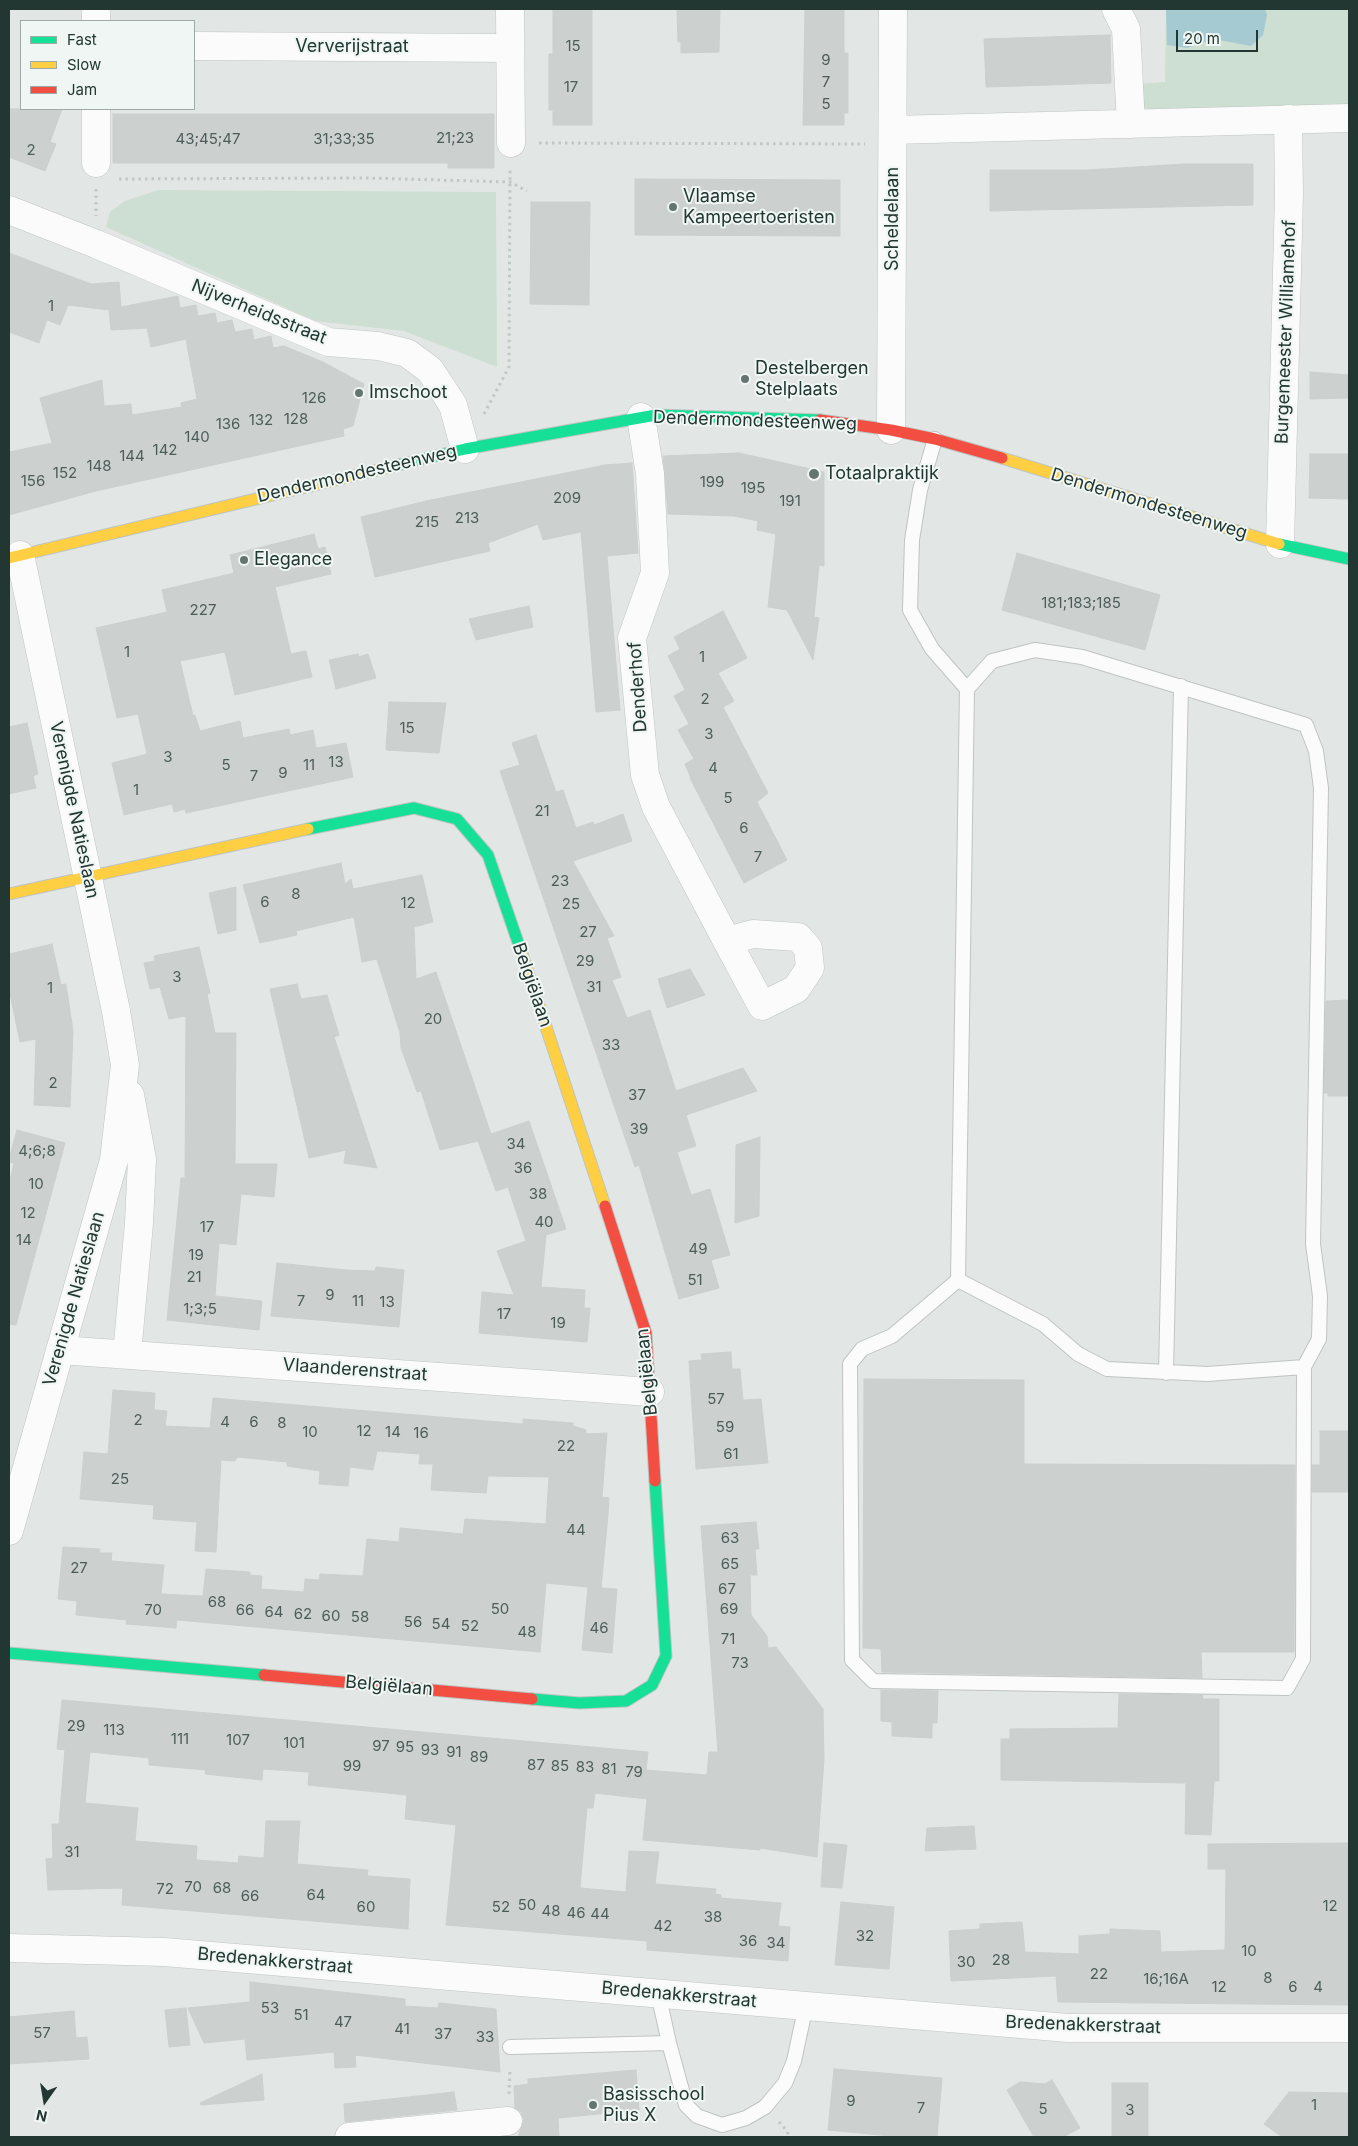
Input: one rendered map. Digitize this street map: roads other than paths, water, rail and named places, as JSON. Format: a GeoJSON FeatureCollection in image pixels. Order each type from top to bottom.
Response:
{"type":"FeatureCollection","features":[{"type":"Feature","properties":{"kind":"street"},"geometry":{"type":"LineString","coordinates":[[510,9],[511,143]]}},
{"type":"Feature","properties":{"kind":"street","name":"Scheldelaan"},"geometry":{"type":"LineString","coordinates":[[892,430],[893,9]]}},
{"type":"Feature","properties":{"kind":"street"},"geometry":{"type":"LineString","coordinates":[[1116,9],[1126,29],[1131,124]]}},
{"type":"Feature","properties":{"kind":"street","name":"Ververijstraat"},"geometry":{"type":"LineString","coordinates":[[195,46],[510,48]]}},
{"type":"Feature","properties":{"kind":"street"},"geometry":{"type":"LineString","coordinates":[[96,110],[103,176]]}},
{"type":"Feature","properties":{"kind":"street"},"geometry":{"type":"LineString","coordinates":[[893,137],[1131,124],[1349,118]]}},
{"type":"Feature","properties":{"kind":"street","name":"Burgemeester Williamehof"},"geometry":{"type":"LineString","coordinates":[[1280,544],[1289,194],[1288,119]]}},
{"type":"Feature","properties":{"kind":"street","name":"Nijverheidsstraat"},"geometry":{"type":"LineString","coordinates":[[9,210],[96,244],[328,342],[378,346],[407,353],[430,370],[453,406],[465,448]]}},
{"type":"Feature","properties":{"kind":"street","name":"Dendermondesteenweg"},"geometry":{"type":"LineString","coordinates":[[14,557],[465,448],[656,414],[818,420],[892,430],[935,439],[1057,474],[1280,544],[1349,559]]}},
{"type":"Feature","properties":{"kind":"street","name":"Denderhof"},"geometry":{"type":"LineString","coordinates":[[641,417],[650,474],[655,573],[632,638],[645,775],[656,806],[727,941]]}},
{"type":"Feature","properties":{"kind":"street","name":"Verenigde Natieslaan"},"geometry":{"type":"LineString","coordinates":[[14,557],[88,878],[116,1010],[142,1159],[139,1223],[127,1354]]}},
{"type":"Feature","properties":{"kind":"street","name":"Belgiëlaan"},"geometry":{"type":"LineString","coordinates":[[9,894],[88,878],[256,838],[414,808],[457,819],[488,855],[548,1030],[646,1333],[666,1656],[652,1685],[626,1701],[579,1703],[9,1653]]}},
{"type":"Feature","properties":{"kind":"street","name":"Verenigde Natieslaan"},"geometry":{"type":"LineString","coordinates":[[9,1530],[114,1160],[125,1065]]}},
{"type":"Feature","properties":{"kind":"street","name":"Vlaanderenstraat"},"geometry":{"type":"LineString","coordinates":[[60,1350],[650,1392]]}},
{"type":"Feature","properties":{"kind":"street","name":"Bredenakkerstraat"},"geometry":{"type":"LineString","coordinates":[[9,1948],[164,1952],[1068,2028],[1349,2028]]}},
{"type":"Feature","properties":{"kind":"street"},"geometry":{"type":"LineString","coordinates":[[349,2137],[377,2136],[508,2122]]}},
{"type":"Feature","properties":{"kind":"lane"},"geometry":{"type":"LineString","coordinates":[[935,439],[920,490],[912,540],[910,610],[932,649],[967,689]]}},
{"type":"Feature","properties":{"kind":"lane"},"geometry":{"type":"LineString","coordinates":[[1035,650],[1082,657],[1306,725],[1316,751],[1321,788],[1313,1244],[1320,1296],[1319,1339],[1304,1367],[1303,1659],[1287,1688],[873,1681],[852,1660],[850,1364],[862,1349],[892,1336],[958,1280],[967,689],[992,660],[1035,650]]}},
{"type":"Feature","properties":{"kind":"lane"},"geometry":{"type":"LineString","coordinates":[[1166,1373],[1181,686]]}},
{"type":"Feature","properties":{"kind":"lane"},"geometry":{"type":"LineString","coordinates":[[958,1280],[1043,1324],[1078,1354],[1107,1369],[1207,1374],[1304,1367]]}},
{"type":"Feature","properties":{"kind":"lane"},"geometry":{"type":"LineString","coordinates":[[658,1993],[686,2105],[697,2116],[722,2125],[746,2118],[765,2107],[785,2083],[794,2061],[806,2005]]}},
{"type":"Feature","properties":{"kind":"lane"},"geometry":{"type":"LineString","coordinates":[[510,2047],[669,2043]]}},
{"type":"Feature","properties":{"kind":"water"},"geometry":{"type":"Polygon","coordinates":[[[1166,9],[1265,9],[1267,15],[1263,35],[1251,46],[1214,39],[1187,48],[1167,45],[1166,9]]]}},
{"type":"Feature","properties":{"kind":"place","name":"Vlaamse Kampeertoeristen"},"geometry":{"type":"Point","coordinates":[673,207]}},
{"type":"Feature","properties":{"kind":"place","name":"Destelbergen Stelplaats"},"geometry":{"type":"Point","coordinates":[745,379]}},
{"type":"Feature","properties":{"kind":"place","name":"Imschoot"},"geometry":{"type":"Point","coordinates":[359,393]}},
{"type":"Feature","properties":{"kind":"place","name":"Totaalpraktijk"},"geometry":{"type":"Point","coordinates":[814,474]}},
{"type":"Feature","properties":{"kind":"place","name":"Elegance"},"geometry":{"type":"Point","coordinates":[244,560]}},
{"type":"Feature","properties":{"kind":"place","name":"Basisschool Pius X"},"geometry":{"type":"Point","coordinates":[593,2105]}}]}
